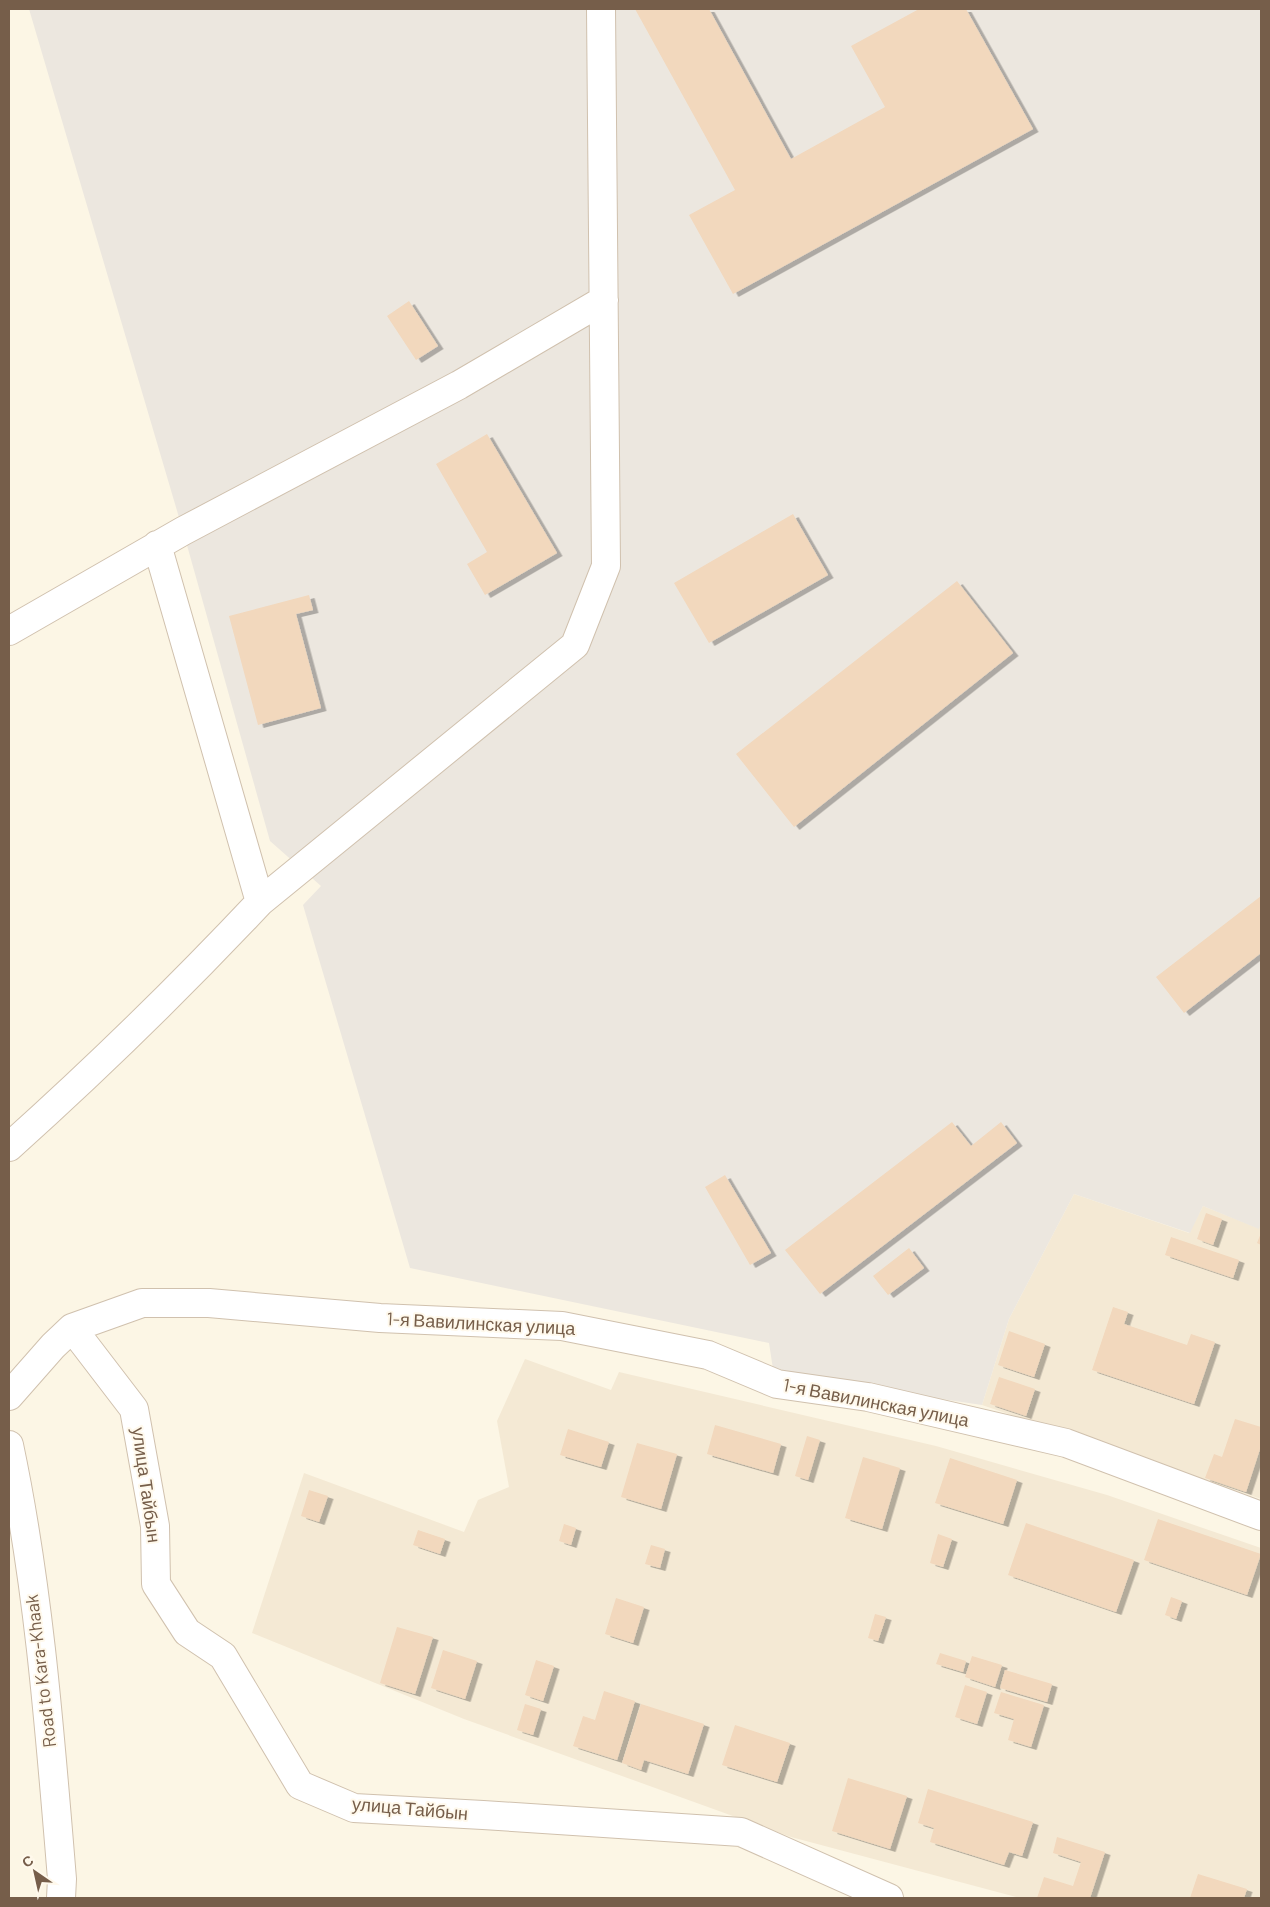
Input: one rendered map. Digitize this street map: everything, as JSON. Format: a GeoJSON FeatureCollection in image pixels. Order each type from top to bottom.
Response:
{"type":"FeatureCollection","features":[{"type":"Feature","properties":{"kind":"street"},"geometry":{"type":"LineString","coordinates":[[9,1147],[68,1094],[260,902],[575,645],[606,566],[601,9]]}},
{"type":"Feature","properties":{"kind":"street"},"geometry":{"type":"LineString","coordinates":[[9,631],[157,545],[459,384],[604,300]]}},
{"type":"Feature","properties":{"kind":"street"},"geometry":{"type":"LineString","coordinates":[[157,545],[260,902]]}},
{"type":"Feature","properties":{"kind":"street","name":"1-я Вавилинская улица"},"geometry":{"type":"LineString","coordinates":[[9,1396],[53,1346],[72,1328],[142,1303],[209,1303],[380,1318],[562,1326],[708,1355],[777,1384],[868,1398],[1066,1443],[1261,1516]]}},
{"type":"Feature","properties":{"kind":"street","name":"улица Тайбын"},"geometry":{"type":"LineString","coordinates":[[72,1328],[134,1409],[155,1526],[156,1584],[186,1632],[223,1656],[300,1785],[354,1808],[741,1832],[888,1898]]}},
{"type":"Feature","properties":{"kind":"street","name":"Road to Kara-Khaak"},"geometry":{"type":"LineString","coordinates":[[9,1444],[18,1487],[46,1686],[62,1879],[61,1898]]}},
{"type":"Feature","properties":{"kind":"shaded area"},"geometry":{"type":"Polygon","coordinates":[[[29,9],[1261,9],[1261,1222],[1259,1229],[1203,1206],[1190,1233],[1074,1194],[1009,1319],[982,1405],[792,1377],[773,1369],[769,1343],[410,1268],[303,905],[321,886],[270,841],[183,531],[29,9]]]}},
{"type":"Feature","properties":{"kind":"shaded area"},"geometry":{"type":"Polygon","coordinates":[[[1074,1194],[1189,1233],[1203,1206],[1258,1228],[1261,1222],[1261,1499],[982,1405],[1009,1319],[1074,1194]]]}},
{"type":"Feature","properties":{"kind":"shaded area"},"geometry":{"type":"Polygon","coordinates":[[[525,1359],[611,1390],[619,1372],[936,1446],[1107,1495],[1261,1548],[1261,1898],[1020,1898],[791,1837],[464,1719],[252,1633],[304,1473],[464,1532],[478,1500],[509,1487],[497,1421],[525,1359]]]}},
{"type":"Feature","properties":{"kind":"building"},"geometry":{"type":"Polygon","coordinates":[[[635,9],[709,9],[791,159],[885,107],[851,46],[919,9],[966,9],[1033,129],[733,294],[689,215],[735,190],[635,9]]]}},
{"type":"Feature","properties":{"kind":"building"},"geometry":{"type":"Polygon","coordinates":[[[409,301],[438,346],[416,360],[387,316],[409,301]]]}},
{"type":"Feature","properties":{"kind":"building"},"geometry":{"type":"Polygon","coordinates":[[[487,434],[557,553],[485,595],[467,564],[487,552],[436,464],[487,434]]]}},
{"type":"Feature","properties":{"kind":"building"},"geometry":{"type":"Polygon","coordinates":[[[793,514],[828,575],[709,643],[674,583],[793,514]]]}},
{"type":"Feature","properties":{"kind":"building"},"geometry":{"type":"Polygon","coordinates":[[[957,581],[1013,653],[794,827],[736,754],[957,581]]]}},
{"type":"Feature","properties":{"kind":"building"},"geometry":{"type":"Polygon","coordinates":[[[309,595],[313,610],[296,614],[321,708],[258,725],[229,616],[309,595]]]}},
{"type":"Feature","properties":{"kind":"building"},"geometry":{"type":"Polygon","coordinates":[[[1261,896],[1261,953],[1184,1013],[1156,977],[1261,896]]]}},
{"type":"Feature","properties":{"kind":"building"},"geometry":{"type":"Polygon","coordinates":[[[952,1122],[971,1146],[1001,1122],[1017,1143],[820,1294],[785,1250],[952,1122]]]}},
{"type":"Feature","properties":{"kind":"building"},"geometry":{"type":"Polygon","coordinates":[[[725,1175],[771,1253],[750,1265],[705,1187],[725,1175]]]}},
{"type":"Feature","properties":{"kind":"building"},"geometry":{"type":"Polygon","coordinates":[[[1206,1213],[1222,1219],[1213,1245],[1197,1239],[1206,1213]]]}},
{"type":"Feature","properties":{"kind":"building"},"geometry":{"type":"Polygon","coordinates":[[[1261,1233],[1261,1245],[1257,1243],[1261,1233]]]}},
{"type":"Feature","properties":{"kind":"building"},"geometry":{"type":"Polygon","coordinates":[[[1171,1237],[1239,1260],[1233,1278],[1165,1255],[1171,1237]]]}},
{"type":"Feature","properties":{"kind":"building"},"geometry":{"type":"Polygon","coordinates":[[[909,1248],[924,1268],[888,1295],[873,1276],[909,1248]]]}},
{"type":"Feature","properties":{"kind":"building"},"geometry":{"type":"Polygon","coordinates":[[[1113,1307],[1128,1312],[1124,1324],[1187,1345],[1191,1334],[1215,1342],[1194,1404],[1092,1370],[1113,1307]]]}},
{"type":"Feature","properties":{"kind":"building"},"geometry":{"type":"Polygon","coordinates":[[[1009,1331],[1045,1344],[1034,1377],[998,1365],[1009,1331]]]}},
{"type":"Feature","properties":{"kind":"building"},"geometry":{"type":"Polygon","coordinates":[[[999,1377],[1035,1389],[1026,1416],[990,1404],[999,1377]]]}},
{"type":"Feature","properties":{"kind":"building"},"geometry":{"type":"Polygon","coordinates":[[[1235,1419],[1261,1427],[1261,1446],[1246,1492],[1205,1478],[1214,1454],[1222,1457],[1235,1419]]]}},
{"type":"Feature","properties":{"kind":"building"},"geometry":{"type":"Polygon","coordinates":[[[715,1425],[781,1444],[773,1473],[707,1454],[715,1425]]]}},
{"type":"Feature","properties":{"kind":"building"},"geometry":{"type":"Polygon","coordinates":[[[568,1429],[609,1442],[601,1467],[560,1455],[568,1429]]]}},
{"type":"Feature","properties":{"kind":"building"},"geometry":{"type":"Polygon","coordinates":[[[807,1436],[820,1440],[808,1480],[795,1476],[807,1436]]]}},
{"type":"Feature","properties":{"kind":"building"},"geometry":{"type":"Polygon","coordinates":[[[637,1443],[677,1454],[661,1509],[621,1497],[637,1443]]]}},
{"type":"Feature","properties":{"kind":"building"},"geometry":{"type":"Polygon","coordinates":[[[863,1457],[900,1468],[882,1529],[845,1518],[863,1457]]]}},
{"type":"Feature","properties":{"kind":"building"},"geometry":{"type":"Polygon","coordinates":[[[950,1458],[1017,1480],[1003,1524],[935,1503],[950,1458]]]}},
{"type":"Feature","properties":{"kind":"building"},"geometry":{"type":"Polygon","coordinates":[[[309,1490],[328,1496],[319,1522],[301,1516],[309,1490]]]}},
{"type":"Feature","properties":{"kind":"building"},"geometry":{"type":"Polygon","coordinates":[[[1158,1519],[1261,1554],[1247,1595],[1144,1560],[1158,1519]]]}},
{"type":"Feature","properties":{"kind":"building"},"geometry":{"type":"Polygon","coordinates":[[[1026,1523],[1134,1560],[1116,1612],[1008,1575],[1026,1523]]]}},
{"type":"Feature","properties":{"kind":"building"},"geometry":{"type":"Polygon","coordinates":[[[564,1524],[576,1528],[571,1545],[559,1541],[564,1524]]]}},
{"type":"Feature","properties":{"kind":"building"},"geometry":{"type":"Polygon","coordinates":[[[418,1530],[445,1539],[440,1554],[413,1545],[418,1530]]]}},
{"type":"Feature","properties":{"kind":"building"},"geometry":{"type":"Polygon","coordinates":[[[938,1534],[952,1539],[943,1567],[930,1563],[938,1534]]]}},
{"type":"Feature","properties":{"kind":"building"},"geometry":{"type":"Polygon","coordinates":[[[651,1545],[665,1549],[660,1568],[645,1564],[651,1545]]]}},
{"type":"Feature","properties":{"kind":"building"},"geometry":{"type":"Polygon","coordinates":[[[1171,1597],[1182,1601],[1176,1619],[1165,1615],[1171,1597]]]}},
{"type":"Feature","properties":{"kind":"building"},"geometry":{"type":"Polygon","coordinates":[[[616,1598],[644,1607],[633,1643],[605,1634],[616,1598]]]}},
{"type":"Feature","properties":{"kind":"building"},"geometry":{"type":"Polygon","coordinates":[[[875,1614],[886,1617],[878,1641],[868,1638],[875,1614]]]}},
{"type":"Feature","properties":{"kind":"building"},"geometry":{"type":"Polygon","coordinates":[[[397,1627],[433,1637],[415,1694],[380,1683],[397,1627]]]}},
{"type":"Feature","properties":{"kind":"building"},"geometry":{"type":"Polygon","coordinates":[[[443,1650],[477,1661],[465,1699],[431,1688],[443,1650]]]}},
{"type":"Feature","properties":{"kind":"building"},"geometry":{"type":"Polygon","coordinates":[[[940,1653],[966,1661],[963,1672],[936,1664],[940,1653]]]}},
{"type":"Feature","properties":{"kind":"building"},"geometry":{"type":"Polygon","coordinates":[[[972,1656],[1002,1665],[995,1687],[965,1677],[972,1656]]]}},
{"type":"Feature","properties":{"kind":"building"},"geometry":{"type":"Polygon","coordinates":[[[536,1660],[554,1666],[543,1701],[525,1695],[536,1660]]]}},
{"type":"Feature","properties":{"kind":"building"},"geometry":{"type":"Polygon","coordinates":[[[1005,1670],[1052,1684],[1047,1702],[1000,1688],[1005,1670]]]}},
{"type":"Feature","properties":{"kind":"building"},"geometry":{"type":"Polygon","coordinates":[[[965,1685],[987,1692],[977,1724],[955,1717],[965,1685]]]}},
{"type":"Feature","properties":{"kind":"building"},"geometry":{"type":"Polygon","coordinates":[[[604,1691],[635,1701],[617,1760],[573,1746],[583,1716],[595,1720],[604,1691]]]}},
{"type":"Feature","properties":{"kind":"building"},"geometry":{"type":"Polygon","coordinates":[[[1001,1692],[1044,1705],[1031,1747],[1008,1740],[1014,1719],[994,1713],[1001,1692]]]}},
{"type":"Feature","properties":{"kind":"building"},"geometry":{"type":"Polygon","coordinates":[[[525,1704],[541,1709],[533,1735],[517,1730],[525,1704]]]}},
{"type":"Feature","properties":{"kind":"building"},"geometry":{"type":"Polygon","coordinates":[[[641,1704],[704,1724],[688,1774],[644,1760],[641,1770],[622,1763],[641,1704]]]}},
{"type":"Feature","properties":{"kind":"building"},"geometry":{"type":"Polygon","coordinates":[[[735,1725],[790,1743],[777,1782],[722,1765],[735,1725]]]}},
{"type":"Feature","properties":{"kind":"building"},"geometry":{"type":"Polygon","coordinates":[[[848,1778],[907,1796],[890,1849],[832,1831],[848,1778]]]}},
{"type":"Feature","properties":{"kind":"building"},"geometry":{"type":"Polygon","coordinates":[[[928,1789],[1033,1822],[1022,1856],[1009,1852],[1004,1865],[930,1842],[934,1828],[918,1823],[928,1789]]]}},
{"type":"Feature","properties":{"kind":"building"},"geometry":{"type":"Polygon","coordinates":[[[1057,1837],[1105,1852],[1090,1898],[1037,1898],[1044,1877],[1073,1886],[1081,1862],[1053,1853],[1057,1837]]]}},
{"type":"Feature","properties":{"kind":"building"},"geometry":{"type":"Polygon","coordinates":[[[1198,1874],[1247,1889],[1244,1898],[1190,1898],[1198,1874]]]}}]}
